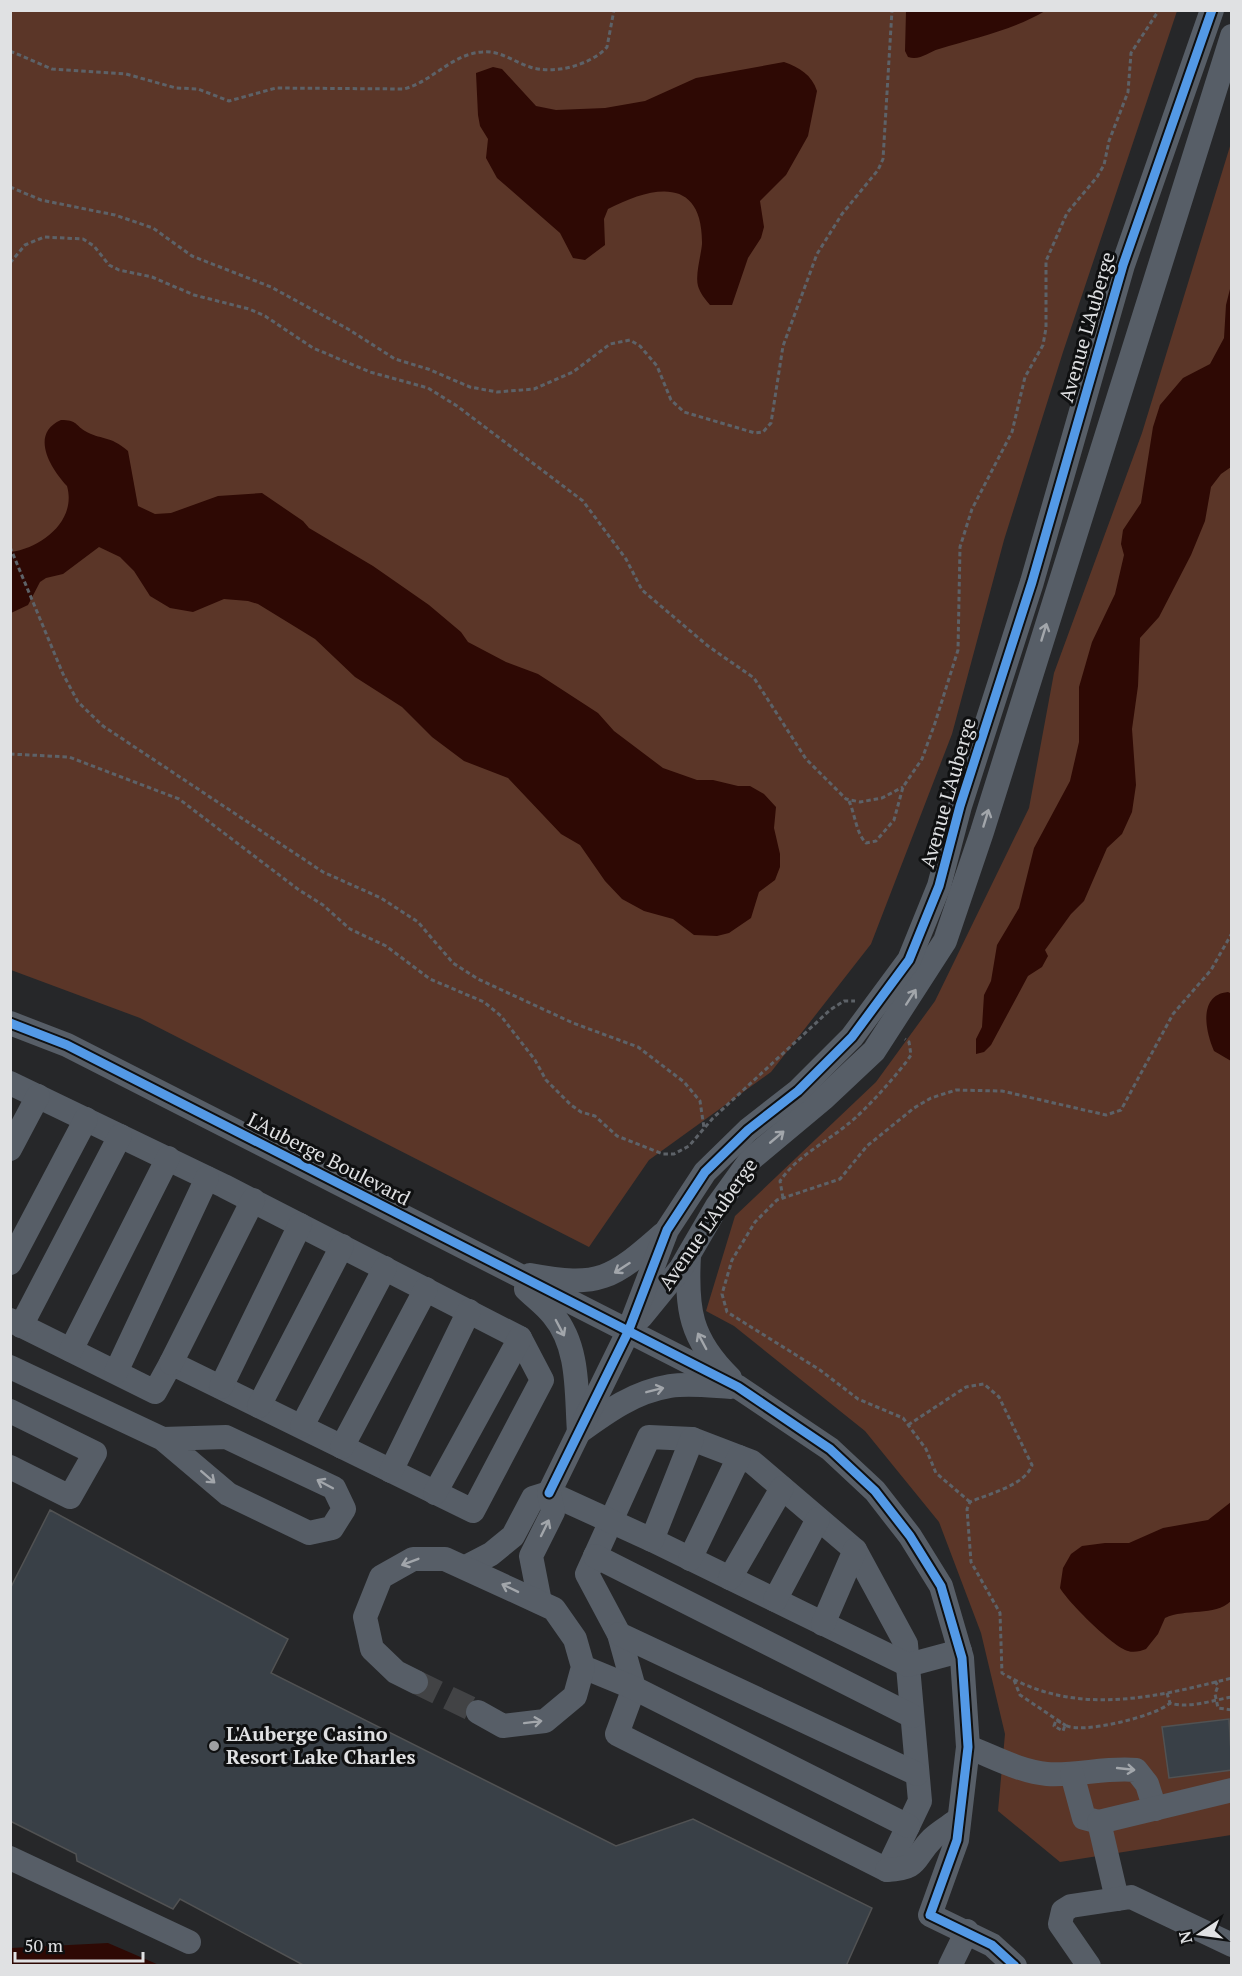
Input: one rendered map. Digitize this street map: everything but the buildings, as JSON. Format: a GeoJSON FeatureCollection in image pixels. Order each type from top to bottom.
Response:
{"type":"FeatureCollection","features":[{"type":"Feature","properties":{"kind":"street","name":"Avenue L'Auberge"},"geometry":{"type":"LineString","coordinates":[[549,1493],[628,1332],[667,1230],[705,1172],[748,1130],[798,1091],[852,1037],[909,960],[939,886],[960,806],[1032,582],[1123,265],[1212,10]]}},
{"type":"Feature","properties":{"kind":"street","name":"Avenue L'Auberge"},"geometry":{"type":"LineString","coordinates":[[628,1332],[681,1268],[717,1206],[751,1159],[874,1052],[945,940],[1232,36]]}},
{"type":"Feature","properties":{"kind":"street","name":"L'Auberge Boulevard"},"geometry":{"type":"LineString","coordinates":[[10,1023],[67,1046],[738,1387]]}},
{"type":"Feature","properties":{"kind":"street"},"geometry":{"type":"LineString","coordinates":[[10,1083],[253,1200],[520,1338],[542,1380],[473,1511],[171,1363]]}},
{"type":"Feature","properties":{"kind":"street"},"geometry":{"type":"LineString","coordinates":[[10,1149],[38,1096]]}},
{"type":"Feature","properties":{"kind":"street"},"geometry":{"type":"LineString","coordinates":[[10,1263],[86,1119]]}},
{"type":"Feature","properties":{"kind":"street"},"geometry":{"type":"LineString","coordinates":[[120,1136],[16,1323],[155,1392],[253,1200]]}},
{"type":"Feature","properties":{"kind":"street"},"geometry":{"type":"LineString","coordinates":[[71,1350],[168,1158]]}},
{"type":"Feature","properties":{"kind":"street"},"geometry":{"type":"LineString","coordinates":[[116,1372],[207,1178]]}},
{"type":"Feature","properties":{"kind":"street"},"geometry":{"type":"LineString","coordinates":[[221,1387],[300,1225]]}},
{"type":"Feature","properties":{"kind":"street"},"geometry":{"type":"LineString","coordinates":[[507,1270],[573,1282],[607,1277],[632,1261],[667,1230]]}},
{"type":"Feature","properties":{"kind":"street"},"geometry":{"type":"LineString","coordinates":[[259,1406],[342,1246]]}},
{"type":"Feature","properties":{"kind":"street"},"geometry":{"type":"LineString","coordinates":[[689,1254],[689,1312],[713,1362],[738,1387],[830,1449],[875,1491],[910,1536],[941,1586],[960,1651],[968,1747],[957,1840],[930,1915],[992,1945],[1015,1965]]}},
{"type":"Feature","properties":{"kind":"street"},"geometry":{"type":"LineString","coordinates":[[302,1426],[385,1268]]}},
{"type":"Feature","properties":{"kind":"street"},"geometry":{"type":"LineString","coordinates":[[507,1270],[554,1316],[568,1343],[575,1368],[579,1432]]}},
{"type":"Feature","properties":{"kind":"street"},"geometry":{"type":"LineString","coordinates":[[342,1447],[426,1289]]}},
{"type":"Feature","properties":{"kind":"street"},"geometry":{"type":"LineString","coordinates":[[391,1471],[469,1311]]}},
{"type":"Feature","properties":{"kind":"street"},"geometry":{"type":"LineString","coordinates":[[435,1493],[520,1338]]}},
{"type":"Feature","properties":{"kind":"street"},"geometry":{"type":"LineString","coordinates":[[10,1367],[163,1439],[228,1494],[309,1533],[332,1528],[344,1509],[334,1488],[226,1437],[163,1439]]}},
{"type":"Feature","properties":{"kind":"street"},"geometry":{"type":"LineString","coordinates":[[579,1432],[618,1404],[645,1393],[672,1386],[738,1387]]}},
{"type":"Feature","properties":{"kind":"street"},"geometry":{"type":"LineString","coordinates":[[10,1411],[95,1453],[70,1497],[10,1467]]}},
{"type":"Feature","properties":{"kind":"street"},"geometry":{"type":"LineString","coordinates":[[887,1870],[920,1801],[906,1644],[855,1550],[752,1462],[692,1439],[649,1437],[587,1574],[619,1634],[634,1688],[617,1734],[887,1870],[900,1869],[918,1861],[931,1840],[959,1819]]}},
{"type":"Feature","properties":{"kind":"street"},"geometry":{"type":"LineString","coordinates":[[652,1540],[692,1439]]}},
{"type":"Feature","properties":{"kind":"street"},"geometry":{"type":"LineString","coordinates":[[690,1559],[739,1457]]}},
{"type":"Feature","properties":{"kind":"street"},"geometry":{"type":"LineString","coordinates":[[730,1578],[782,1488]]}},
{"type":"Feature","properties":{"kind":"street"},"geometry":{"type":"LineString","coordinates":[[466,1567],[491,1554],[513,1536],[533,1498],[549,1493],[652,1540],[908,1665],[960,1651]]}},
{"type":"Feature","properties":{"kind":"street"},"geometry":{"type":"LineString","coordinates":[[540,1602],[531,1556],[553,1512],[549,1493]]}},
{"type":"Feature","properties":{"kind":"street"},"geometry":{"type":"LineString","coordinates":[[775,1600],[818,1518]]}},
{"type":"Feature","properties":{"kind":"street"},"geometry":{"type":"LineString","coordinates":[[823,1624],[855,1550]]}},
{"type":"Feature","properties":{"kind":"street"},"geometry":{"type":"LineString","coordinates":[[595,1556],[912,1716]]}},
{"type":"Feature","properties":{"kind":"street"},"geometry":{"type":"LineString","coordinates":[[416,1682],[396,1672],[372,1649],[365,1617],[381,1577],[413,1559],[446,1559],[554,1609],[575,1639],[583,1667],[575,1696],[545,1721],[503,1726],[478,1712]]}},
{"type":"Feature","properties":{"kind":"street"},"geometry":{"type":"LineString","coordinates":[[619,1634],[917,1773]]}},
{"type":"Feature","properties":{"kind":"street"},"geometry":{"type":"LineString","coordinates":[[583,1667],[634,1688],[908,1826]]}},
{"type":"Feature","properties":{"kind":"street"},"geometry":{"type":"LineString","coordinates":[[968,1747],[1044,1774],[1072,1774],[1112,1768],[1136,1770],[1147,1784],[1155,1809]]}},
{"type":"Feature","properties":{"kind":"street"},"geometry":{"type":"LineString","coordinates":[[1072,1774],[1084,1818],[1099,1822],[1232,1790]]}},
{"type":"Feature","properties":{"kind":"street"},"geometry":{"type":"LineString","coordinates":[[1099,1822],[1117,1899]]}},
{"type":"Feature","properties":{"kind":"street"},"geometry":{"type":"LineString","coordinates":[[10,1858],[189,1942]]}},
{"type":"Feature","properties":{"kind":"street"},"geometry":{"type":"LineString","coordinates":[[1089,1965],[1060,1924],[1063,1911],[1071,1906],[1131,1897],[1232,1945]]}},
{"type":"Feature","properties":{"kind":"street"},"geometry":{"type":"LineString","coordinates":[[950,1965],[967,1931]]}},
{"type":"Feature","properties":{"kind":"path"},"geometry":{"type":"LineString","coordinates":[[10,51],[52,69],[126,74],[176,88],[198,90],[229,101],[276,88],[404,88],[419,85],[462,57],[485,51],[505,55],[541,69],[581,64],[608,47],[614,10]]}},
{"type":"Feature","properties":{"kind":"path"},"geometry":{"type":"LineString","coordinates":[[10,187],[41,200],[115,215],[153,228],[192,256],[271,287],[348,329],[395,359],[428,369],[470,387],[497,392],[534,389],[573,372],[610,344],[630,340],[640,346],[657,366],[671,400],[684,412],[754,433],[763,432],[771,423],[783,346],[817,254],[842,214],[878,170],[883,159],[892,10]]}},
{"type":"Feature","properties":{"kind":"path"},"geometry":{"type":"LineString","coordinates":[[903,788],[876,799],[848,801],[856,816],[861,838],[866,843],[876,841],[894,820],[903,788],[922,759],[958,650],[960,547],[972,509],[1012,432],[1025,377],[1043,345],[1046,328],[1046,261],[1067,213],[1104,165],[1109,141],[1128,92],[1131,53],[1159,10]]}},
{"type":"Feature","properties":{"kind":"path"},"geometry":{"type":"LineString","coordinates":[[10,263],[26,245],[44,237],[84,239],[94,246],[109,265],[118,270],[152,277],[194,294],[249,309],[266,316],[313,348],[370,372],[416,383],[457,406],[583,501],[626,559],[642,590],[708,646],[754,678],[806,759],[846,799],[853,801]]}},
{"type":"Feature","properties":{"kind":"path"},"geometry":{"type":"LineString","coordinates":[[10,547],[78,702],[103,726],[323,872],[381,898],[418,922],[453,963],[478,979],[573,1023],[638,1047],[684,1082],[700,1101],[704,1129]]}},
{"type":"Feature","properties":{"kind":"path"},"geometry":{"type":"LineString","coordinates":[[10,754],[69,757],[179,800],[215,824],[299,890],[323,905],[350,929],[386,946],[430,979],[484,1002],[501,1016],[520,1039],[546,1080],[572,1106],[595,1116],[617,1136],[663,1154],[674,1154],[690,1146],[704,1129],[830,1010],[844,1001],[857,1001],[871,1012]]}},
{"type":"Feature","properties":{"kind":"path"},"geometry":{"type":"LineString","coordinates":[[970,1502],[936,1473],[926,1449],[908,1425],[898,1416],[858,1399],[820,1370],[727,1312],[722,1294],[732,1260],[755,1222],[783,1198],[840,1179],[867,1146],[914,1108],[943,1093],[1002,1091],[1106,1115],[1121,1110],[1173,1014],[1211,970],[1232,933]]}},
{"type":"Feature","properties":{"kind":"path"},"geometry":{"type":"LineString","coordinates":[[783,1198],[780,1180],[789,1168],[805,1153],[851,1122],[902,1070],[911,1055],[909,1042],[891,1027]]}},
{"type":"Feature","properties":{"kind":"path"},"geometry":{"type":"LineString","coordinates":[[908,1425],[966,1387],[984,1384],[999,1397],[1032,1465],[1030,1473],[970,1502],[967,1509],[971,1562],[1000,1613],[1002,1673],[1042,1692],[1081,1701],[1167,1692],[1232,1678]]}},
{"type":"Feature","properties":{"kind":"path"},"geometry":{"type":"LineString","coordinates":[[1014,1680],[1020,1695],[1071,1729],[1124,1721],[1155,1712],[1170,1703],[1217,1701],[1232,1697]]}},
{"type":"Feature","properties":{"kind":"path"},"geometry":{"type":"LineString","coordinates":[[1215,1681],[1218,1686],[1215,1694],[1218,1708],[1232,1710]]}},
{"type":"Feature","properties":{"kind":"path"},"geometry":{"type":"LineString","coordinates":[[1167,1692],[1170,1703]]}},
{"type":"Feature","properties":{"kind":"shaded area"},"geometry":{"type":"Polygon","coordinates":[[[906,10],[1045,11],[1007,28],[912,58],[908,57],[905,51],[906,10]]]}},
{"type":"Feature","properties":{"kind":"shaded area"},"geometry":{"type":"Polygon","coordinates":[[[10,11],[1177,11],[1063,352],[1004,540],[952,734],[871,944],[771,1072],[649,1160],[589,1247],[140,1018],[11,970],[10,11]]]}},
{"type":"Feature","properties":{"kind":"shaded area"},"geometry":{"type":"Polygon","coordinates":[[[784,62],[804,72],[812,80],[817,91],[808,136],[786,175],[760,201],[764,227],[761,238],[748,258],[732,305],[710,305],[699,289],[697,276],[702,244],[700,222],[694,206],[684,197],[672,192],[657,192],[641,195],[608,209],[604,219],[605,245],[585,260],[573,258],[560,233],[497,178],[486,158],[488,139],[480,126],[478,115],[476,73],[493,67],[502,69],[536,106],[556,110],[605,108],[645,101],[696,78],[784,62]]]}},
{"type":"Feature","properties":{"kind":"shaded area"},"geometry":{"type":"Polygon","coordinates":[[[1231,143],[1231,1835],[1060,1862],[998,1811],[1005,1734],[981,1633],[939,1522],[865,1431],[734,1326],[706,1311],[735,1216],[876,1082],[935,1001],[1029,808],[1054,673],[1142,433],[1231,143]]]}},
{"type":"Feature","properties":{"kind":"shaded area"},"geometry":{"type":"Polygon","coordinates":[[[1231,285],[1231,467],[1221,474],[1211,487],[1205,521],[1191,555],[1159,617],[1140,638],[1138,686],[1132,729],[1136,785],[1132,812],[1122,834],[1107,848],[1084,901],[1071,914],[1045,950],[1048,956],[1042,967],[1028,976],[991,1045],[984,1052],[976,1054],[976,1039],[982,1027],[984,995],[991,981],[997,945],[1019,908],[1034,848],[1070,781],[1079,742],[1079,687],[1092,642],[1115,594],[1124,555],[1121,544],[1123,530],[1141,503],[1153,427],[1160,405],[1183,378],[1210,364],[1224,338],[1226,305],[1231,285]]]}},
{"type":"Feature","properties":{"kind":"shaded area"},"geometry":{"type":"Polygon","coordinates":[[[61,420],[73,422],[90,434],[116,442],[128,451],[138,506],[155,514],[171,513],[218,496],[262,493],[303,521],[309,528],[373,566],[429,605],[461,632],[468,642],[506,662],[538,674],[598,713],[614,731],[663,768],[697,780],[750,786],[764,794],[776,807],[774,828],[780,854],[780,867],[775,880],[759,892],[751,918],[729,933],[717,936],[694,935],[673,919],[644,911],[622,899],[605,881],[580,845],[561,834],[508,778],[464,761],[432,737],[402,707],[355,677],[315,639],[258,604],[224,599],[193,612],[170,608],[150,596],[134,571],[120,557],[99,547],[63,574],[46,578],[40,582],[28,605],[11,613],[11,552],[45,539],[62,521],[67,511],[69,499],[67,486],[50,461],[45,443],[46,434],[51,426],[61,420]]]}},
{"type":"Feature","properties":{"kind":"shaded area"},"geometry":{"type":"Polygon","coordinates":[[[1228,992],[1232,994],[1231,1061],[1214,1051],[1208,1035],[1206,1016],[1212,1000],[1228,992]]]}},
{"type":"Feature","properties":{"kind":"shaded area"},"geometry":{"type":"Polygon","coordinates":[[[1231,1502],[1231,1601],[1216,1609],[1182,1613],[1165,1618],[1158,1634],[1146,1649],[1130,1652],[1121,1648],[1081,1613],[1060,1588],[1063,1568],[1071,1554],[1082,1546],[1129,1543],[1163,1528],[1208,1520],[1231,1502]]]}},
{"type":"Feature","properties":{"kind":"shaded area"},"geometry":{"type":"Polygon","coordinates":[[[108,1943],[159,1965],[11,1965],[11,1948],[108,1943]]]}},
{"type":"Feature","properties":{"kind":"tunnel"},"geometry":{"type":"LineString","coordinates":[[416,1682],[478,1712]]}},
{"type":"Feature","properties":{"kind":"cycle path"},"geometry":{"type":"LineString","coordinates":[[549,1493],[628,1332],[667,1230],[705,1172],[748,1130],[798,1091],[852,1037],[909,960],[939,886],[960,806],[1032,582],[1123,265],[1212,10]]}},
{"type":"Feature","properties":{"kind":"cycle path"},"geometry":{"type":"LineString","coordinates":[[10,1023],[67,1045],[738,1387],[830,1449],[875,1491],[910,1536],[941,1586],[962,1658],[968,1747],[957,1840],[930,1915],[992,1945],[1015,1966]]}},
{"type":"Feature","properties":{"kind":"place","name":"L'Auberge Casino Resort Lake Charles"},"geometry":{"type":"Point","coordinates":[214,1746]}}]}
